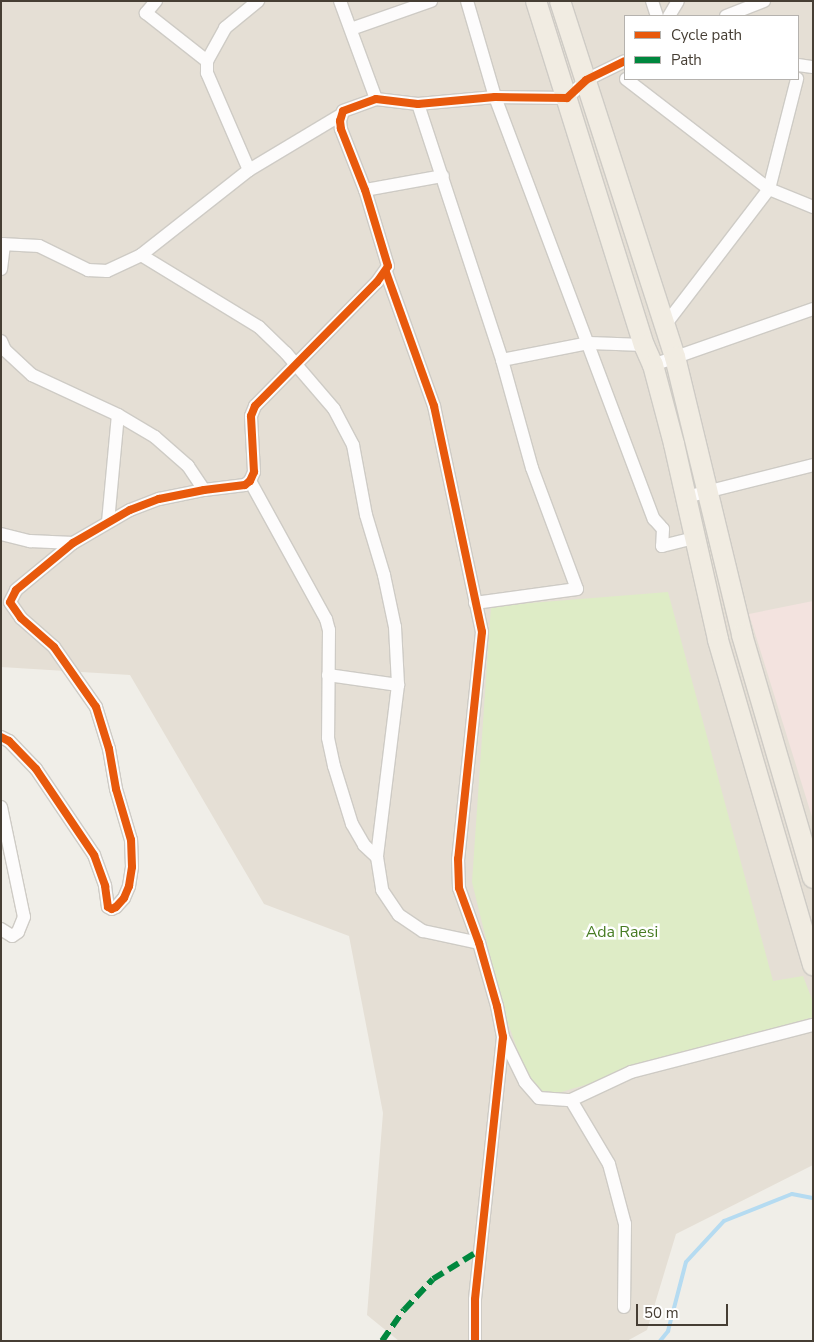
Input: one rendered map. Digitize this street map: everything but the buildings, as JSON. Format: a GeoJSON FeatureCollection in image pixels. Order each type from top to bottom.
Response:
{"type":"FeatureCollection","features":[{"type":"Feature","properties":{"kind":"main road"},"geometry":{"type":"LineString","coordinates":[[536,1],[644,345],[654,365],[686,497],[704,585],[813,965]]}},
{"type":"Feature","properties":{"kind":"main road"},"geometry":{"type":"LineString","coordinates":[[560,1],[675,356],[742,634],[813,878]]}},
{"type":"Feature","properties":{"kind":"main road"},"geometry":{"type":"LineString","coordinates":[[704,585],[730,579]]}},
{"type":"Feature","properties":{"kind":"street"},"geometry":{"type":"LineString","coordinates":[[156,1],[146,13],[207,61]]}},
{"type":"Feature","properties":{"kind":"street"},"geometry":{"type":"LineString","coordinates":[[249,170],[206,73],[207,61],[225,28],[258,1]]}},
{"type":"Feature","properties":{"kind":"street"},"geometry":{"type":"LineString","coordinates":[[340,1],[376,99]]}},
{"type":"Feature","properties":{"kind":"street"},"geometry":{"type":"LineString","coordinates":[[351,29],[431,1]]}},
{"type":"Feature","properties":{"kind":"street"},"geometry":{"type":"LineString","coordinates":[[467,1],[495,97],[654,519],[663,529],[662,546],[694,538]]}},
{"type":"Feature","properties":{"kind":"street"},"geometry":{"type":"LineString","coordinates":[[652,1],[657,15]]}},
{"type":"Feature","properties":{"kind":"street"},"geometry":{"type":"LineString","coordinates":[[670,15],[678,1]]}},
{"type":"Feature","properties":{"kind":"street"},"geometry":{"type":"LineString","coordinates":[[729,15],[764,1]]}},
{"type":"Feature","properties":{"kind":"street"},"geometry":{"type":"LineString","coordinates":[[1,269],[2,244],[39,246],[88,270],[107,271],[141,255],[249,170],[341,115],[348,108],[376,99],[418,104],[495,97],[566,98],[586,80],[624,62]]}},
{"type":"Feature","properties":{"kind":"street"},"geometry":{"type":"LineString","coordinates":[[612,68],[624,77]]}},
{"type":"Feature","properties":{"kind":"street"},"geometry":{"type":"LineString","coordinates":[[629,80],[769,189],[813,207]]}},
{"type":"Feature","properties":{"kind":"street"},"geometry":{"type":"LineString","coordinates":[[665,325],[769,189],[797,80]]}},
{"type":"Feature","properties":{"kind":"street"},"geometry":{"type":"LineString","coordinates":[[418,104],[502,360],[532,468],[577,589],[475,603]]}},
{"type":"Feature","properties":{"kind":"street"},"geometry":{"type":"LineString","coordinates":[[1,737],[9,741],[36,768],[94,855],[105,886],[108,907],[112,909],[116,907],[124,898],[129,886],[132,867],[131,840],[116,789],[109,749],[96,708],[54,647],[21,618],[10,602],[16,590],[73,542],[108,522],[159,499],[204,490],[244,485],[250,481],[254,472],[251,416],[261,398],[386,272],[388,266],[365,190],[341,130],[341,115]]}},
{"type":"Feature","properties":{"kind":"street"},"geometry":{"type":"LineString","coordinates":[[365,190],[442,176]]}},
{"type":"Feature","properties":{"kind":"street"},"geometry":{"type":"LineString","coordinates":[[141,255],[259,327],[334,409],[353,445],[366,515],[384,575],[395,627],[398,685],[377,857],[382,890],[399,915],[423,931],[479,943]]}},
{"type":"Feature","properties":{"kind":"street"},"geometry":{"type":"LineString","coordinates":[[386,272],[434,406],[482,632],[458,859],[459,888],[479,943],[497,1006],[503,1037],[525,1082],[539,1098],[571,1100],[631,1072],[813,1025]]}},
{"type":"Feature","properties":{"kind":"street"},"geometry":{"type":"LineString","coordinates":[[654,365],[675,356],[813,309]]}},
{"type":"Feature","properties":{"kind":"street"},"geometry":{"type":"LineString","coordinates":[[1,341],[5,350],[32,375],[118,415],[155,437],[188,466],[204,490]]}},
{"type":"Feature","properties":{"kind":"street"},"geometry":{"type":"LineString","coordinates":[[502,360],[589,343],[644,345]]}},
{"type":"Feature","properties":{"kind":"street"},"geometry":{"type":"LineString","coordinates":[[108,522],[118,415]]}},
{"type":"Feature","properties":{"kind":"street"},"geometry":{"type":"LineString","coordinates":[[686,497],[813,465]]}},
{"type":"Feature","properties":{"kind":"street"},"geometry":{"type":"LineString","coordinates":[[250,481],[326,619],[329,630],[328,738],[334,766],[352,824],[364,845],[377,857]]}},
{"type":"Feature","properties":{"kind":"street"},"geometry":{"type":"LineString","coordinates":[[1,534],[30,541],[73,542]]}},
{"type":"Feature","properties":{"kind":"street"},"geometry":{"type":"LineString","coordinates":[[328,675],[398,685]]}},
{"type":"Feature","properties":{"kind":"street"},"geometry":{"type":"LineString","coordinates":[[1,807],[24,917],[18,932],[12,936],[1,929]]}},
{"type":"Feature","properties":{"kind":"street"},"geometry":{"type":"LineString","coordinates":[[475,1341],[475,1300],[503,1037]]}},
{"type":"Feature","properties":{"kind":"street"},"geometry":{"type":"LineString","coordinates":[[571,1100],[609,1164],[625,1224],[624,1307]]}},
{"type":"Feature","properties":{"kind":"shaded area"},"geometry":{"type":"Polygon","coordinates":[[[1,1],[813,1],[813,1165],[676,1234],[647,1330],[627,1341],[399,1341],[367,1315],[383,1113],[349,936],[264,904],[130,675],[1,667],[1,1]]]}},
{"type":"Feature","properties":{"kind":"shaded area"},"geometry":{"type":"Polygon","coordinates":[[[813,601],[813,820],[749,614],[813,601]]]}},
{"type":"Feature","properties":{"kind":"green space","name":"Ada Raesi"},"geometry":{"type":"Polygon","coordinates":[[[668,592],[773,981],[803,976],[813,1002],[813,1017],[548,1096],[529,1082],[504,1012],[472,882],[491,606],[668,592]]]}},
{"type":"Feature","properties":{"kind":"waterway"},"geometry":{"type":"LineString","coordinates":[[660,1341],[668,1331],[686,1262],[724,1221],[792,1194],[813,1198]]}},
{"type":"Feature","properties":{"kind":"marked path"},"geometry":{"type":"LineString","coordinates":[[382,1341],[404,1310],[433,1279],[480,1250]]}},
{"type":"Feature","properties":{"kind":"cycle path"},"geometry":{"type":"LineString","coordinates":[[1,737],[9,741],[36,769],[94,855],[105,886],[108,907],[112,909],[116,907],[124,898],[129,886],[132,867],[131,840],[116,789],[109,749],[96,707],[54,647],[21,618],[10,602],[16,590],[73,543],[130,510],[159,499],[204,490],[245,485],[250,481],[254,472],[251,416],[255,406],[377,282],[388,266],[365,190],[341,129],[340,121],[343,111],[376,99],[418,104],[495,97],[567,98],[586,80],[624,61]]}},
{"type":"Feature","properties":{"kind":"cycle path"},"geometry":{"type":"LineString","coordinates":[[386,272],[434,406],[482,632],[458,859],[459,888],[479,943],[497,1006],[503,1037],[475,1300],[475,1341]]}}]}
